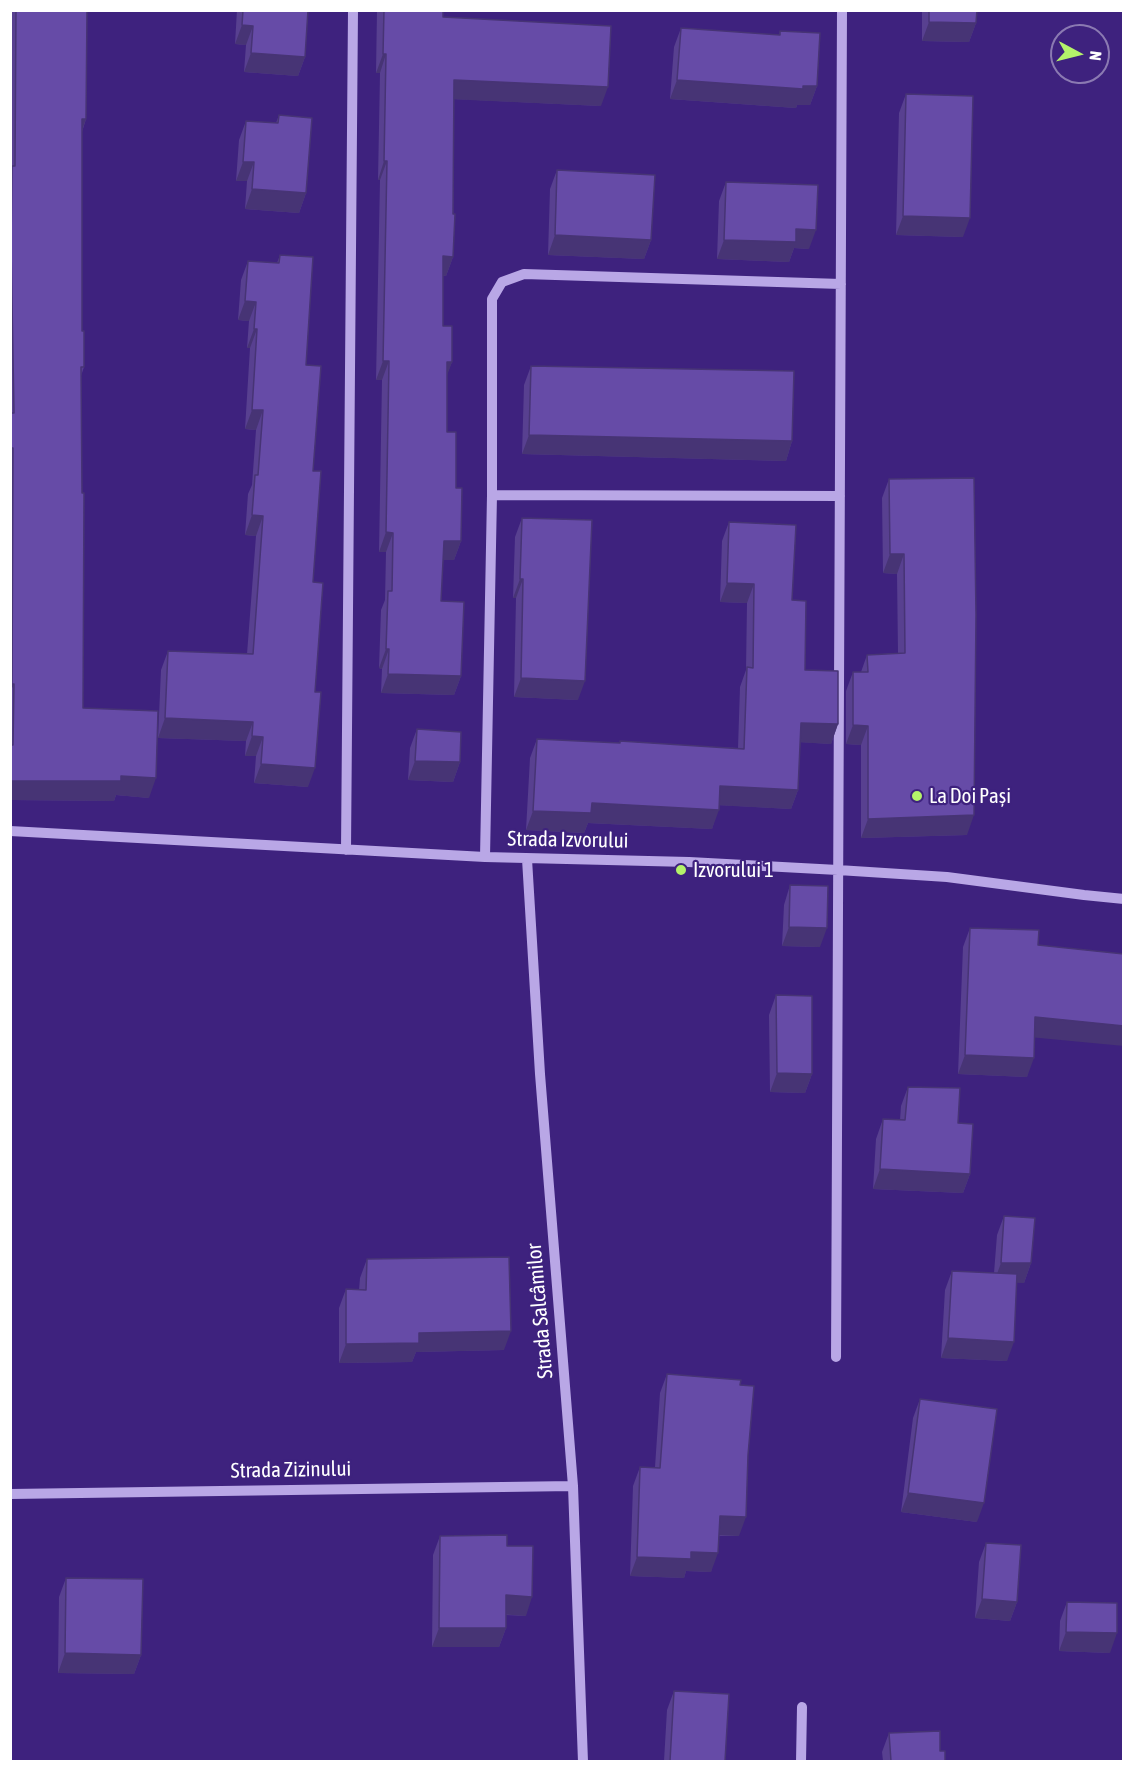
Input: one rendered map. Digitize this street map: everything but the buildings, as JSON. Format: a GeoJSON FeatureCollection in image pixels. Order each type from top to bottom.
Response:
{"type":"FeatureCollection","features":[{"type":"Feature","properties":{"kind":"street"},"geometry":{"type":"LineString","coordinates":[[346,850],[353,10]]}},
{"type":"Feature","properties":{"kind":"street"},"geometry":{"type":"LineString","coordinates":[[836,1357],[842,10]]}},
{"type":"Feature","properties":{"kind":"street"},"geometry":{"type":"LineString","coordinates":[[485,857],[492,495],[492,299],[502,282],[524,274],[841,284]]}},
{"type":"Feature","properties":{"kind":"street"},"geometry":{"type":"LineString","coordinates":[[492,495],[840,496]]}},
{"type":"Feature","properties":{"kind":"street","name":"Strada Izvorului"},"geometry":{"type":"LineString","coordinates":[[10,831],[527,859],[689,862],[838,870],[947,877],[1124,898]]}},
{"type":"Feature","properties":{"kind":"street","name":"Strada Salcâmilor"},"geometry":{"type":"LineString","coordinates":[[527,859],[540,1074],[573,1486],[583,1761]]}},
{"type":"Feature","properties":{"kind":"street","name":"Strada Zizinului"},"geometry":{"type":"LineString","coordinates":[[10,1494],[573,1486]]}},
{"type":"Feature","properties":{"kind":"street"},"geometry":{"type":"LineString","coordinates":[[801,1761],[802,1707]]}},
{"type":"Feature","properties":{"kind":"place","name":"La Doi Pași"},"geometry":{"type":"Point","coordinates":[917,796]}},
{"type":"Feature","properties":{"kind":"place","name":"Izvorului 1"},"geometry":{"type":"Point","coordinates":[681,870]}}]}
